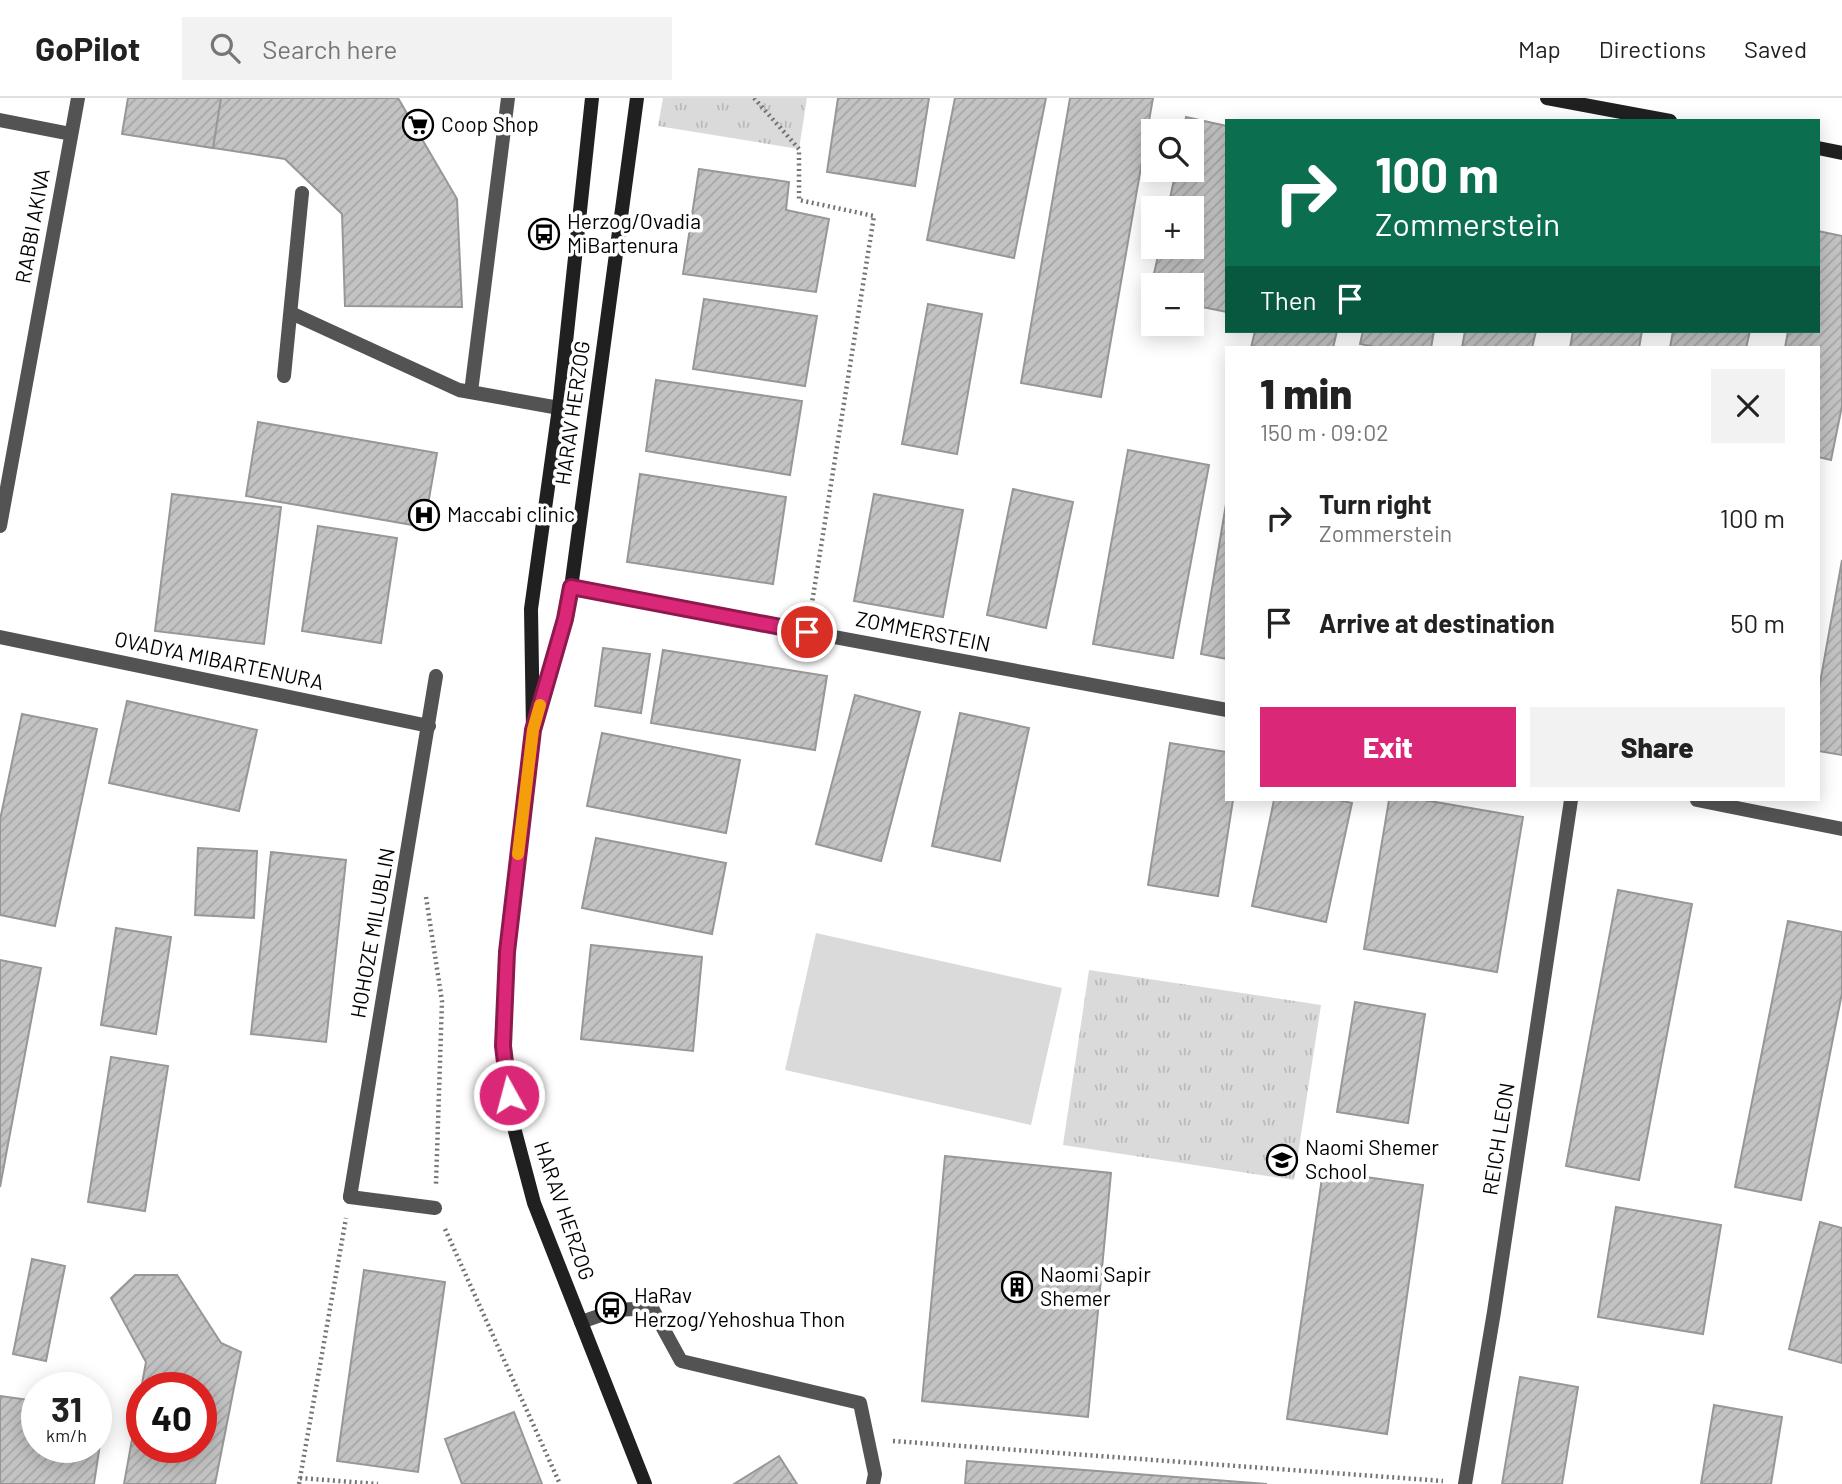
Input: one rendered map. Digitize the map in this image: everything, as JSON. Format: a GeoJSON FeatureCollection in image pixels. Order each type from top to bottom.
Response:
{"type":"FeatureCollection","features":[{"type":"Feature","properties":{"kind":"street","name":"RABBI AKIVA"},"geometry":{"type":"LineString","coordinates":[[0,526],[78,98]]}},
{"type":"Feature","properties":{"kind":"street"},"geometry":{"type":"LineString","coordinates":[[471,392],[508,98]]}},
{"type":"Feature","properties":{"kind":"street","name":"HARAV HERZOG"},"geometry":{"type":"LineString","coordinates":[[592,98],[559,408],[531,610],[533,730],[507,952],[503,1046],[512,1120],[534,1203],[645,1484]]}},
{"type":"Feature","properties":{"kind":"street","name":"HARAV HERZOG"},"geometry":{"type":"LineString","coordinates":[[533,730],[565,619],[571,587],[636,98]]}},
{"type":"Feature","properties":{"kind":"street"},"geometry":{"type":"LineString","coordinates":[[1547,98],[1659,119]]}},
{"type":"Feature","properties":{"kind":"street"},"geometry":{"type":"LineString","coordinates":[[0,120],[71,134]]}},
{"type":"Feature","properties":{"kind":"street"},"geometry":{"type":"LineString","coordinates":[[1820,148],[1842,153]]}},
{"type":"Feature","properties":{"kind":"street"},"geometry":{"type":"LineString","coordinates":[[284,376],[302,192]]}},
{"type":"Feature","properties":{"kind":"street"},"geometry":{"type":"LineString","coordinates":[[291,313],[459,390],[559,408]]}},
{"type":"Feature","properties":{"kind":"street","name":"ZOMMERSTEIN"},"geometry":{"type":"LineString","coordinates":[[571,587],[1225,710]]}},
{"type":"Feature","properties":{"kind":"street","name":"OVADYA MIBARTENURA"},"geometry":{"type":"LineString","coordinates":[[0,636],[429,726]]}},
{"type":"Feature","properties":{"kind":"street","name":"HOHOZE MILUBLIN"},"geometry":{"type":"LineString","coordinates":[[350,1197],[436,676]]}},
{"type":"Feature","properties":{"kind":"street","name":"REICH LEON"},"geometry":{"type":"LineString","coordinates":[[1465,1483],[1572,801]]}},
{"type":"Feature","properties":{"kind":"street"},"geometry":{"type":"LineString","coordinates":[[1702,801],[1842,829]]}},
{"type":"Feature","properties":{"kind":"street"},"geometry":{"type":"LineString","coordinates":[[350,1197],[435,1208]]}},
{"type":"Feature","properties":{"kind":"street"},"geometry":{"type":"LineString","coordinates":[[581,1322],[616,1310],[652,1308],[681,1360],[860,1403],[875,1475],[873,1484]]}},
{"type":"Feature","properties":{"kind":"path"},"geometry":{"type":"LineString","coordinates":[[754,98],[799,149],[799,200],[874,216],[807,632]]}},
{"type":"Feature","properties":{"kind":"path"},"geometry":{"type":"LineString","coordinates":[[426,895],[442,1001],[435,1208],[560,1484]]}},
{"type":"Feature","properties":{"kind":"path"},"geometry":{"type":"LineString","coordinates":[[350,1197],[300,1481],[378,1484]]}},
{"type":"Feature","properties":{"kind":"path"},"geometry":{"type":"LineString","coordinates":[[867,1439],[1465,1483]]}},
{"type":"Feature","properties":{"kind":"green space"},"geometry":{"type":"Polygon","coordinates":[[[663,98],[807,98],[799,149],[658,126],[663,98]]]}},
{"type":"Feature","properties":{"kind":"green space"},"geometry":{"type":"Polygon","coordinates":[[[816,933],[1062,988],[1031,1125],[785,1070],[816,933]]]}},
{"type":"Feature","properties":{"kind":"green space"},"geometry":{"type":"Polygon","coordinates":[[[1089,970],[1321,1005],[1294,1180],[1063,1145],[1089,970]]]}},
{"type":"Feature","properties":{"kind":"building"},"geometry":{"type":"Polygon","coordinates":[[[128,98],[221,98],[213,148],[122,134],[128,98]]]}},
{"type":"Feature","properties":{"kind":"building"},"geometry":{"type":"Polygon","coordinates":[[[221,98],[398,98],[457,199],[462,307],[345,306],[342,214],[285,159],[213,148],[221,98]]]}},
{"type":"Feature","properties":{"kind":"building"},"geometry":{"type":"Polygon","coordinates":[[[838,98],[929,98],[915,186],[827,172],[838,98]]]}},
{"type":"Feature","properties":{"kind":"building"},"geometry":{"type":"Polygon","coordinates":[[[955,98],[1046,98],[1014,258],[927,240],[955,98]]]}},
{"type":"Feature","properties":{"kind":"building"},"geometry":{"type":"Polygon","coordinates":[[[1070,98],[1153,98],[1149,119],[1141,119],[1141,167],[1101,397],[1021,383],[1070,98]]]}},
{"type":"Feature","properties":{"kind":"building"},"geometry":{"type":"Polygon","coordinates":[[[1204,121],[1225,126],[1225,312],[1204,307],[1204,273],[1154,273],[1157,259],[1204,259],[1204,196],[1171,196],[1173,182],[1204,182],[1204,121]]]}},
{"type":"Feature","properties":{"kind":"building"},"geometry":{"type":"Polygon","coordinates":[[[699,169],[789,182],[786,210],[829,219],[816,292],[683,274],[699,169]]]}},
{"type":"Feature","properties":{"kind":"building"},"geometry":{"type":"Polygon","coordinates":[[[1820,231],[1842,236],[1842,406],[1831,460],[1820,457],[1820,346],[1785,346],[1788,333],[1820,333],[1820,231]]]}},
{"type":"Feature","properties":{"kind":"building"},"geometry":{"type":"Polygon","coordinates":[[[704,299],[817,316],[805,386],[693,369],[704,299]]]}},
{"type":"Feature","properties":{"kind":"building"},"geometry":{"type":"Polygon","coordinates":[[[928,304],[982,314],[957,454],[902,444],[928,304]]]}},
{"type":"Feature","properties":{"kind":"building"},"geometry":{"type":"Polygon","coordinates":[[[1255,333],[1337,333],[1333,346],[1251,346],[1255,333]]]}},
{"type":"Feature","properties":{"kind":"building"},"geometry":{"type":"Polygon","coordinates":[[[1363,333],[1434,333],[1431,346],[1360,344],[1363,333]]]}},
{"type":"Feature","properties":{"kind":"building"},"geometry":{"type":"Polygon","coordinates":[[[1465,333],[1536,333],[1532,346],[1462,346],[1465,333]]]}},
{"type":"Feature","properties":{"kind":"building"},"geometry":{"type":"Polygon","coordinates":[[[1573,333],[1642,333],[1639,346],[1570,346],[1573,333]]]}},
{"type":"Feature","properties":{"kind":"building"},"geometry":{"type":"Polygon","coordinates":[[[1673,333],[1750,333],[1746,346],[1670,346],[1673,333]]]}},
{"type":"Feature","properties":{"kind":"building"},"geometry":{"type":"Polygon","coordinates":[[[656,380],[802,401],[790,475],[646,451],[656,380]]]}},
{"type":"Feature","properties":{"kind":"building"},"geometry":{"type":"Polygon","coordinates":[[[258,422],[437,453],[424,527],[246,496],[258,422]]]}},
{"type":"Feature","properties":{"kind":"building"},"geometry":{"type":"Polygon","coordinates":[[[1128,450],[1209,465],[1173,658],[1093,644],[1128,450]]]}},
{"type":"Feature","properties":{"kind":"building"},"geometry":{"type":"Polygon","coordinates":[[[640,474],[786,497],[773,584],[627,562],[640,474]]]}},
{"type":"Feature","properties":{"kind":"building"},"geometry":{"type":"Polygon","coordinates":[[[1013,489],[1073,502],[1046,628],[987,615],[1013,489]]]}},
{"type":"Feature","properties":{"kind":"building"},"geometry":{"type":"Polygon","coordinates":[[[172,494],[281,507],[264,644],[155,631],[172,494]]]}},
{"type":"Feature","properties":{"kind":"building"},"geometry":{"type":"Polygon","coordinates":[[[874,494],[963,510],[943,617],[854,601],[874,494]]]}},
{"type":"Feature","properties":{"kind":"building"},"geometry":{"type":"Polygon","coordinates":[[[1225,510],[1225,659],[1201,654],[1225,510]]]}},
{"type":"Feature","properties":{"kind":"building"},"geometry":{"type":"Polygon","coordinates":[[[318,526],[397,538],[381,643],[302,631],[318,526]]]}},
{"type":"Feature","properties":{"kind":"building"},"geometry":{"type":"Polygon","coordinates":[[[1842,560],[1842,755],[1820,751],[1820,683],[1842,560]]]}},
{"type":"Feature","properties":{"kind":"building"},"geometry":{"type":"Polygon","coordinates":[[[603,648],[650,654],[641,713],[595,706],[603,648]]]}},
{"type":"Feature","properties":{"kind":"building"},"geometry":{"type":"Polygon","coordinates":[[[663,650],[827,676],[815,750],[651,723],[663,650]]]}},
{"type":"Feature","properties":{"kind":"building"},"geometry":{"type":"Polygon","coordinates":[[[855,695],[920,712],[881,861],[816,844],[855,695]]]}},
{"type":"Feature","properties":{"kind":"building"},"geometry":{"type":"Polygon","coordinates":[[[127,701],[257,730],[239,811],[109,783],[127,701]]]}},
{"type":"Feature","properties":{"kind":"building"},"geometry":{"type":"Polygon","coordinates":[[[960,713],[1029,728],[1000,861],[932,846],[960,713]]]}},
{"type":"Feature","properties":{"kind":"building"},"geometry":{"type":"Polygon","coordinates":[[[22,714],[97,729],[55,926],[0,915],[0,820],[22,714]]]}},
{"type":"Feature","properties":{"kind":"building"},"geometry":{"type":"Polygon","coordinates":[[[602,733],[740,760],[726,833],[587,806],[602,733]]]}},
{"type":"Feature","properties":{"kind":"building"},"geometry":{"type":"Polygon","coordinates":[[[1170,743],[1225,752],[1225,801],[1233,801],[1218,896],[1148,885],[1170,743]]]}},
{"type":"Feature","properties":{"kind":"building"},"geometry":{"type":"Polygon","coordinates":[[[1274,801],[1352,803],[1326,922],[1252,906],[1274,801]]]}},
{"type":"Feature","properties":{"kind":"building"},"geometry":{"type":"Polygon","coordinates":[[[1389,801],[1430,801],[1523,817],[1497,972],[1364,949],[1389,801]]]}},
{"type":"Feature","properties":{"kind":"building"},"geometry":{"type":"Polygon","coordinates":[[[596,838],[726,863],[712,934],[582,908],[596,838]]]}},
{"type":"Feature","properties":{"kind":"building"},"geometry":{"type":"Polygon","coordinates":[[[198,848],[257,851],[254,918],[195,915],[198,848]]]}},
{"type":"Feature","properties":{"kind":"building"},"geometry":{"type":"Polygon","coordinates":[[[271,852],[346,860],[326,1042],[251,1034],[271,852]]]}},
{"type":"Feature","properties":{"kind":"building"},"geometry":{"type":"Polygon","coordinates":[[[1618,890],[1692,904],[1639,1180],[1566,1166],[1618,890]]]}},
{"type":"Feature","properties":{"kind":"building"},"geometry":{"type":"Polygon","coordinates":[[[1788,921],[1842,932],[1842,993],[1801,1200],[1735,1187],[1788,921]]]}},
{"type":"Feature","properties":{"kind":"building"},"geometry":{"type":"Polygon","coordinates":[[[116,928],[171,937],[156,1034],[101,1025],[116,928]]]}},
{"type":"Feature","properties":{"kind":"building"},"geometry":{"type":"Polygon","coordinates":[[[591,945],[702,957],[693,1051],[581,1039],[591,945]]]}},
{"type":"Feature","properties":{"kind":"building"},"geometry":{"type":"Polygon","coordinates":[[[0,960],[41,968],[0,1187],[0,960]]]}},
{"type":"Feature","properties":{"kind":"building"},"geometry":{"type":"Polygon","coordinates":[[[1355,1002],[1425,1014],[1408,1123],[1337,1112],[1355,1002]]]}},
{"type":"Feature","properties":{"kind":"building"},"geometry":{"type":"Polygon","coordinates":[[[111,1057],[168,1066],[145,1211],[88,1202],[111,1057]]]}},
{"type":"Feature","properties":{"kind":"building","name":"Naomi Sapir Shemer"},"geometry":{"type":"Polygon","coordinates":[[[945,1156],[1111,1173],[1088,1417],[922,1401],[945,1156]]]}},
{"type":"Feature","properties":{"kind":"building"},"geometry":{"type":"Polygon","coordinates":[[[1323,1171],[1423,1185],[1387,1434],[1287,1419],[1323,1171]]]}},
{"type":"Feature","properties":{"kind":"building"},"geometry":{"type":"Polygon","coordinates":[[[1616,1207],[1721,1225],[1703,1334],[1598,1317],[1616,1207]]]}},
{"type":"Feature","properties":{"kind":"building"},"geometry":{"type":"Polygon","coordinates":[[[1820,1222],[1842,1228],[1842,1363],[1789,1349],[1820,1222]]]}},
{"type":"Feature","properties":{"kind":"building"},"geometry":{"type":"Polygon","coordinates":[[[32,1259],[65,1266],[46,1361],[13,1354],[32,1259]]]}},
{"type":"Feature","properties":{"kind":"building"},"geometry":{"type":"Polygon","coordinates":[[[364,1270],[445,1282],[418,1472],[337,1461],[364,1270]]]}},
{"type":"Feature","properties":{"kind":"building"},"geometry":{"type":"Polygon","coordinates":[[[135,1275],[177,1275],[221,1343],[241,1352],[215,1484],[124,1484],[128,1463],[217,1463],[217,1372],[144,1372],[146,1362],[111,1298],[135,1275]]]}},
{"type":"Feature","properties":{"kind":"building"},"geometry":{"type":"Polygon","coordinates":[[[1520,1377],[1578,1387],[1562,1484],[1502,1484],[1520,1377]]]}},
{"type":"Feature","properties":{"kind":"building"},"geometry":{"type":"Polygon","coordinates":[[[0,1396],[21,1399],[21,1463],[97,1463],[94,1484],[0,1484],[0,1396]]]}},
{"type":"Feature","properties":{"kind":"building"},"geometry":{"type":"Polygon","coordinates":[[[1714,1405],[1782,1417],[1771,1484],[1701,1484],[1714,1405]]]}},
{"type":"Feature","properties":{"kind":"building"},"geometry":{"type":"Polygon","coordinates":[[[514,1412],[542,1484],[462,1484],[445,1439],[514,1412]]]}},
{"type":"Feature","properties":{"kind":"building"},"geometry":{"type":"Polygon","coordinates":[[[779,1456],[797,1484],[734,1484],[779,1456]]]}},
{"type":"Feature","properties":{"kind":"building"},"geometry":{"type":"Polygon","coordinates":[[[967,1461],[1267,1484],[965,1484],[967,1461]]]}},
{"type":"Feature","properties":{"kind":"slow traffic"},"geometry":{"type":"LineString","coordinates":[[518,854],[533,730],[540,705]]}},
{"type":"Feature","properties":{"kind":"place","name":"Coop Shop"},"geometry":{"type":"Point","coordinates":[418,125]}},
{"type":"Feature","properties":{"kind":"place","name":"Herzog/Ovadia MiBartenura"},"geometry":{"type":"Point","coordinates":[544,234]}},
{"type":"Feature","properties":{"kind":"place","name":"Maccabi clinic"},"geometry":{"type":"Point","coordinates":[424,515]}},
{"type":"Feature","properties":{"kind":"place","name":"Naomi Shemer School"},"geometry":{"type":"Point","coordinates":[1282,1160]}},
{"type":"Feature","properties":{"kind":"place","name":"Naomi Sapir Shemer"},"geometry":{"type":"Point","coordinates":[1017,1287]}},
{"type":"Feature","properties":{"kind":"place","name":"HaRav Herzog/Yehoshua Thon"},"geometry":{"type":"Point","coordinates":[611,1308]}},
{"type":"Feature","properties":{"kind":"route"},"geometry":{"type":"LineString","coordinates":[[509,1095],[503,1046],[507,952],[533,730],[565,619],[571,587],[807,632]]}}]}
